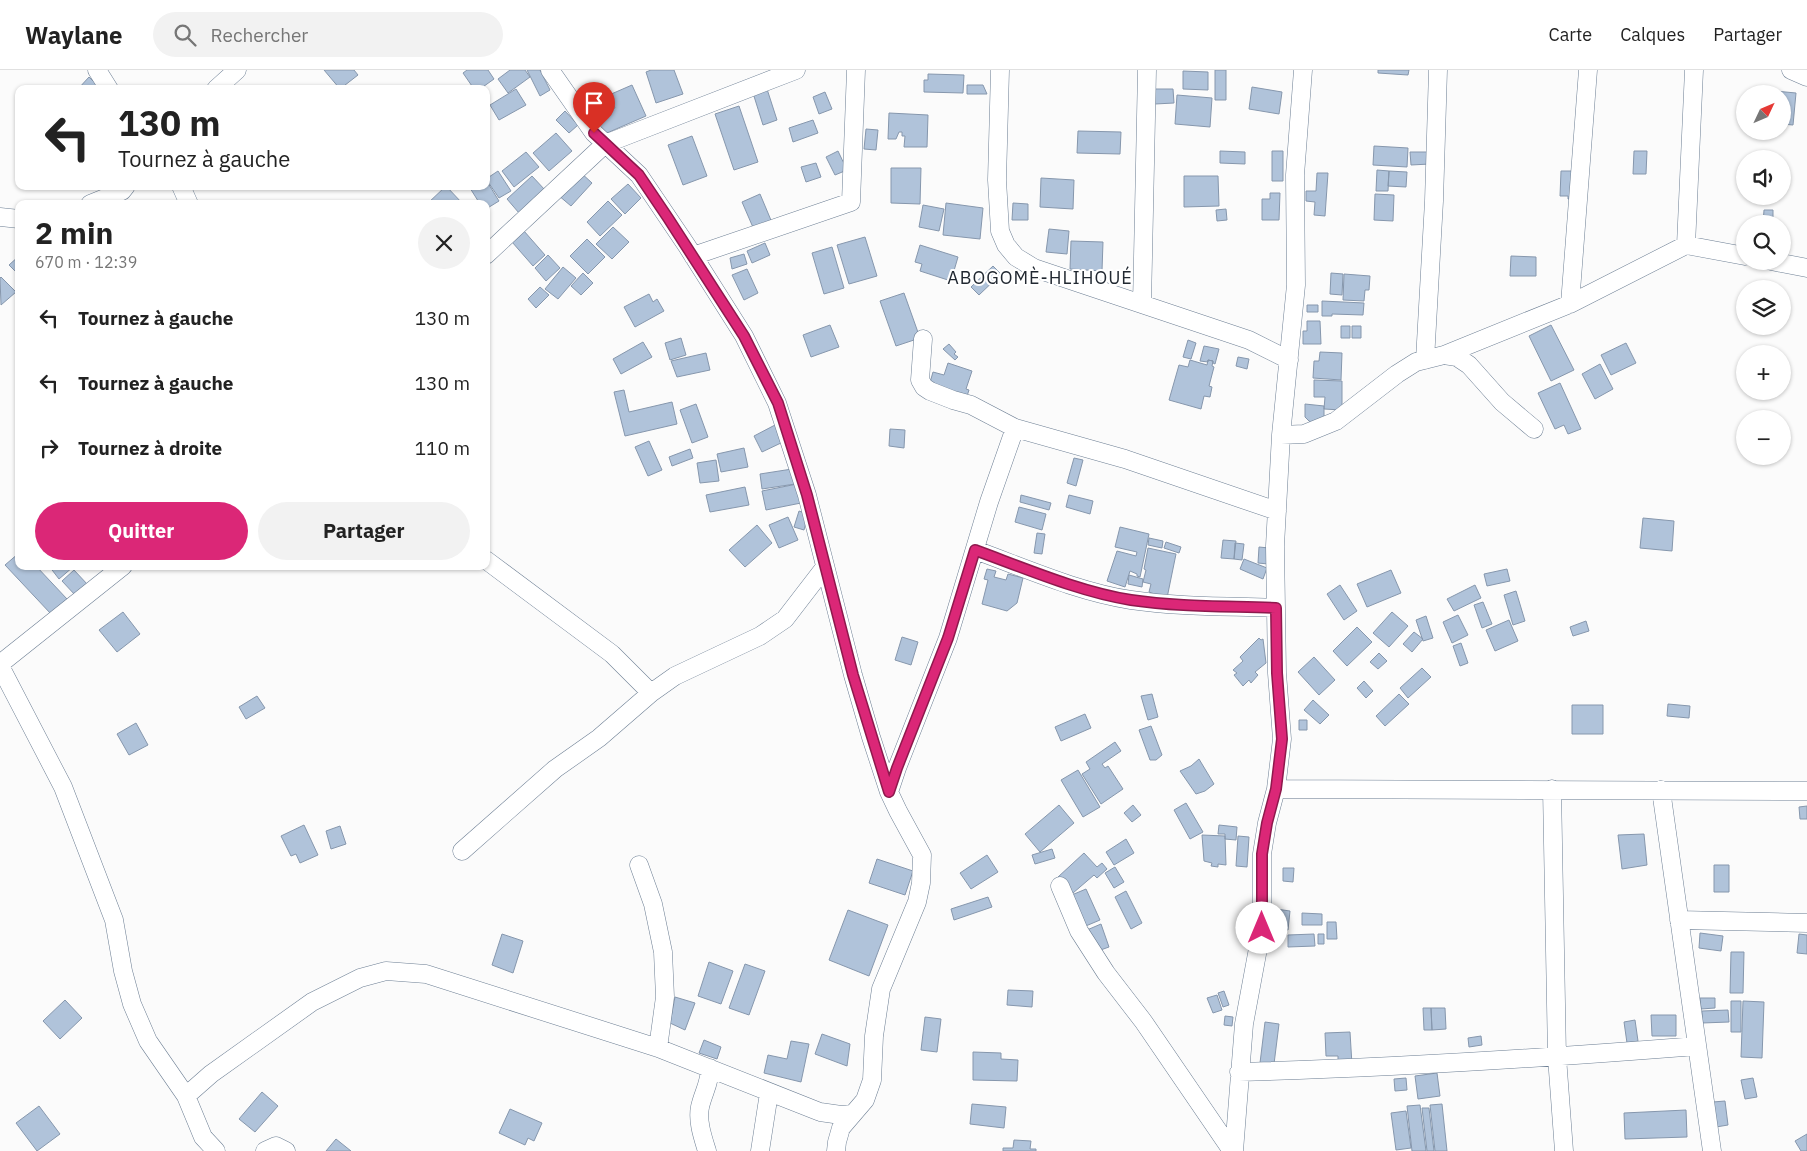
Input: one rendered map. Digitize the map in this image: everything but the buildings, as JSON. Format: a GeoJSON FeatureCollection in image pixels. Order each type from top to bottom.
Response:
{"type":"FeatureCollection","features":[{"type":"Feature","properties":{"kind":"street"},"geometry":{"type":"LineString","coordinates":[[97,70],[106,85]]}},
{"type":"Feature","properties":{"kind":"street"},"geometry":{"type":"LineString","coordinates":[[220,85],[237,70]]}},
{"type":"Feature","properties":{"kind":"street"},"geometry":{"type":"LineString","coordinates":[[550,70],[594,133],[639,175],[744,336],[778,403],[807,495],[856,684],[889,792],[922,855],[921,883],[910,919],[881,990],[874,1036],[872,1080],[864,1100],[842,1128],[836,1151]]}},
{"type":"Feature","properties":{"kind":"street"},"geometry":{"type":"LineString","coordinates":[[490,251],[606,144],[796,70]]}},
{"type":"Feature","properties":{"kind":"street"},"geometry":{"type":"LineString","coordinates":[[693,256],[851,202],[856,70]]}},
{"type":"Feature","properties":{"kind":"street"},"geometry":{"type":"LineString","coordinates":[[1000,70],[997,180],[1000,232],[1006,245],[1016,257],[1034,268],[1249,340],[1289,360]]}},
{"type":"Feature","properties":{"kind":"street"},"geometry":{"type":"LineString","coordinates":[[1142,304],[1148,70]]}},
{"type":"Feature","properties":{"kind":"street"},"geometry":{"type":"LineString","coordinates":[[1233,1151],[1244,1024],[1262,928],[1262,854],[1267,823],[1276,789],[1282,739],[1277,673],[1275,546],[1281,435],[1296,285],[1295,175],[1303,70]]}},
{"type":"Feature","properties":{"kind":"street"},"geometry":{"type":"LineString","coordinates":[[1425,360],[1434,200],[1438,70]]}},
{"type":"Feature","properties":{"kind":"street"},"geometry":{"type":"LineString","coordinates":[[1570,304],[1588,70]]}},
{"type":"Feature","properties":{"kind":"street"},"geometry":{"type":"LineString","coordinates":[[1686,245],[1694,70]]}},
{"type":"Feature","properties":{"kind":"street"},"geometry":{"type":"LineString","coordinates":[[1791,70],[1807,77]]}},
{"type":"Feature","properties":{"kind":"street"},"geometry":{"type":"LineString","coordinates":[[100,200],[123,190]]}},
{"type":"Feature","properties":{"kind":"street"},"geometry":{"type":"LineString","coordinates":[[0,216],[15,218]]}},
{"type":"Feature","properties":{"kind":"street"},"geometry":{"type":"LineString","coordinates":[[1281,435],[1304,434],[1336,422],[1397,374],[1416,362],[1444,354],[1570,304],[1686,245],[1736,254]]}},
{"type":"Feature","properties":{"kind":"street"},"geometry":{"type":"LineString","coordinates":[[1791,265],[1807,268]]}},
{"type":"Feature","properties":{"kind":"street"},"geometry":{"type":"LineString","coordinates":[[924,339],[920,380],[924,387],[930,391],[971,405],[1015,428],[1125,459],[1277,511]]}},
{"type":"Feature","properties":{"kind":"street"},"geometry":{"type":"LineString","coordinates":[[1444,354],[1457,357],[1469,365],[1502,402],[1534,428]]}},
{"type":"Feature","properties":{"kind":"street"},"geometry":{"type":"LineString","coordinates":[[889,792],[948,638],[1015,428]]}},
{"type":"Feature","properties":{"kind":"street"},"geometry":{"type":"LineString","coordinates":[[975,550],[1089,590],[1131,600],[1276,608]]}},
{"type":"Feature","properties":{"kind":"street"},"geometry":{"type":"LineString","coordinates":[[490,563],[612,654],[651,693]]}},
{"type":"Feature","properties":{"kind":"street"},"geometry":{"type":"LineString","coordinates":[[462,851],[555,769],[599,738],[651,693],[675,676],[760,636],[784,619],[825,567]]}},
{"type":"Feature","properties":{"kind":"street"},"geometry":{"type":"LineString","coordinates":[[118,570],[0,665],[63,787],[114,920],[123,971],[132,1004],[148,1042],[186,1096],[203,1137],[216,1151]]}},
{"type":"Feature","properties":{"kind":"street"},"geometry":{"type":"LineString","coordinates":[[1276,789],[1807,791]]}},
{"type":"Feature","properties":{"kind":"street"},"geometry":{"type":"LineString","coordinates":[[1552,789],[1557,1057],[1564,1151]]}},
{"type":"Feature","properties":{"kind":"street"},"geometry":{"type":"LineString","coordinates":[[1661,790],[1712,1151]]}},
{"type":"Feature","properties":{"kind":"street"},"geometry":{"type":"LineString","coordinates":[[639,865],[653,904],[663,952],[666,997],[658,1048]]}},
{"type":"Feature","properties":{"kind":"street"},"geometry":{"type":"LineString","coordinates":[[1060,886],[1079,930],[1106,973],[1143,1021],[1233,1151]]}},
{"type":"Feature","properties":{"kind":"street"},"geometry":{"type":"LineString","coordinates":[[1679,920],[1807,923]]}},
{"type":"Feature","properties":{"kind":"street"},"geometry":{"type":"LineString","coordinates":[[186,1096],[210,1074],[312,1002],[360,978],[386,971],[426,974],[658,1048],[820,1112],[841,1115],[852,1114]]}},
{"type":"Feature","properties":{"kind":"street"},"geometry":{"type":"LineString","coordinates":[[1239,1072],[1320,1070],[1557,1057],[1697,1046]]}},
{"type":"Feature","properties":{"kind":"street"},"geometry":{"type":"LineString","coordinates":[[707,1151],[699,1120],[700,1107],[710,1078],[710,1068]]}},
{"type":"Feature","properties":{"kind":"street"},"geometry":{"type":"LineString","coordinates":[[760,1151],[769,1092]]}},
{"type":"Feature","properties":{"kind":"street"},"geometry":{"type":"LineString","coordinates":[[265,1151],[276,1146],[286,1151]]}},
{"type":"Feature","properties":{"kind":"district","name":"ABOGOMÈ-HLIHOUÉ"},"geometry":{"type":"Point","coordinates":[1040,277]}},
{"type":"Feature","properties":{"kind":"route"},"geometry":{"type":"LineString","coordinates":[[594,133],[639,175],[744,336],[778,403],[807,495],[853,675],[889,792],[948,638],[975,550],[1089,590],[1131,600],[1276,608],[1277,673],[1282,739],[1276,789],[1267,823],[1262,854],[1262,928]]}}]}
